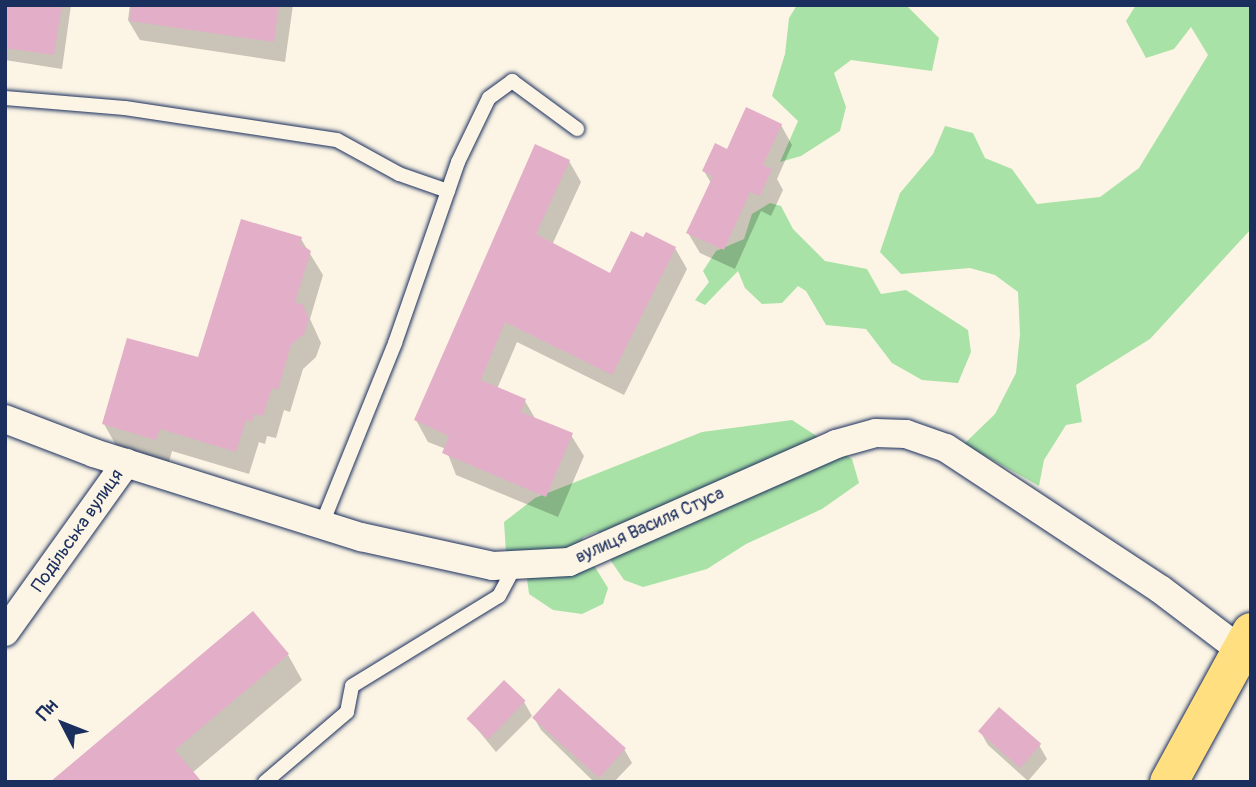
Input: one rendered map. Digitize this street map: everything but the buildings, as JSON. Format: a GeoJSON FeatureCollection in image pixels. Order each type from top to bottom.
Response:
{"type":"FeatureCollection","features":[{"type":"Feature","properties":{"kind":"highway"},"geometry":{"type":"LineString","coordinates":[[1169,782],[1247,647]]}},
{"type":"Feature","properties":{"kind":"street","name":"вулиця Василя Стуса"},"geometry":{"type":"LineString","coordinates":[[5,419],[126,463],[322,524],[493,566],[569,562],[836,444],[876,433],[906,434],[946,448],[1247,647]]}},
{"type":"Feature","properties":{"kind":"street","name":"Подільська вулиця"},"geometry":{"type":"LineString","coordinates":[[5,632],[126,463]]}},
{"type":"Feature","properties":{"kind":"lane"},"geometry":{"type":"LineString","coordinates":[[322,524],[395,343],[447,191],[489,98],[512,81],[576,129]]}},
{"type":"Feature","properties":{"kind":"lane"},"geometry":{"type":"LineString","coordinates":[[5,98],[139,110],[337,140],[399,174],[447,191]]}},
{"type":"Feature","properties":{"kind":"lane"},"geometry":{"type":"LineString","coordinates":[[265,782],[347,712],[352,686],[499,596],[516,565]]}},
{"type":"Feature","properties":{"kind":"green space"},"geometry":{"type":"Polygon","coordinates":[[[797,5],[906,5],[939,38],[932,71],[851,60],[834,73],[846,107],[840,131],[801,156],[780,162],[798,121],[772,96],[785,54],[789,18],[797,5]]]}},
{"type":"Feature","properties":{"kind":"green space"},"geometry":{"type":"Polygon","coordinates":[[[1136,5],[1251,5],[1251,229],[1150,339],[1076,385],[1082,422],[1066,425],[1044,460],[1039,486],[964,444],[995,414],[1016,373],[1020,334],[1018,292],[995,275],[970,268],[901,274],[880,252],[900,193],[933,154],[945,126],[973,133],[985,158],[1012,169],[1037,204],[1100,197],[1139,168],[1208,55],[1191,27],[1174,49],[1146,58],[1126,21],[1136,5]]]}},
{"type":"Feature","properties":{"kind":"green space"},"geometry":{"type":"Polygon","coordinates":[[[770,203],[781,206],[793,229],[825,261],[867,269],[881,294],[906,290],[968,330],[971,352],[958,383],[922,380],[892,363],[866,329],[826,325],[806,291],[798,286],[782,303],[762,304],[745,288],[738,271],[705,305],[695,300],[709,282],[703,271],[716,251],[744,239],[752,214],[770,203]]]}},
{"type":"Feature","properties":{"kind":"green space"},"geometry":{"type":"Polygon","coordinates":[[[792,420],[852,459],[859,483],[822,509],[746,544],[707,569],[643,587],[624,580],[611,561],[610,535],[596,532],[584,537],[574,550],[595,567],[608,588],[603,604],[582,614],[553,610],[529,594],[527,579],[506,553],[504,522],[535,498],[702,432],[792,420]]]}}]}
